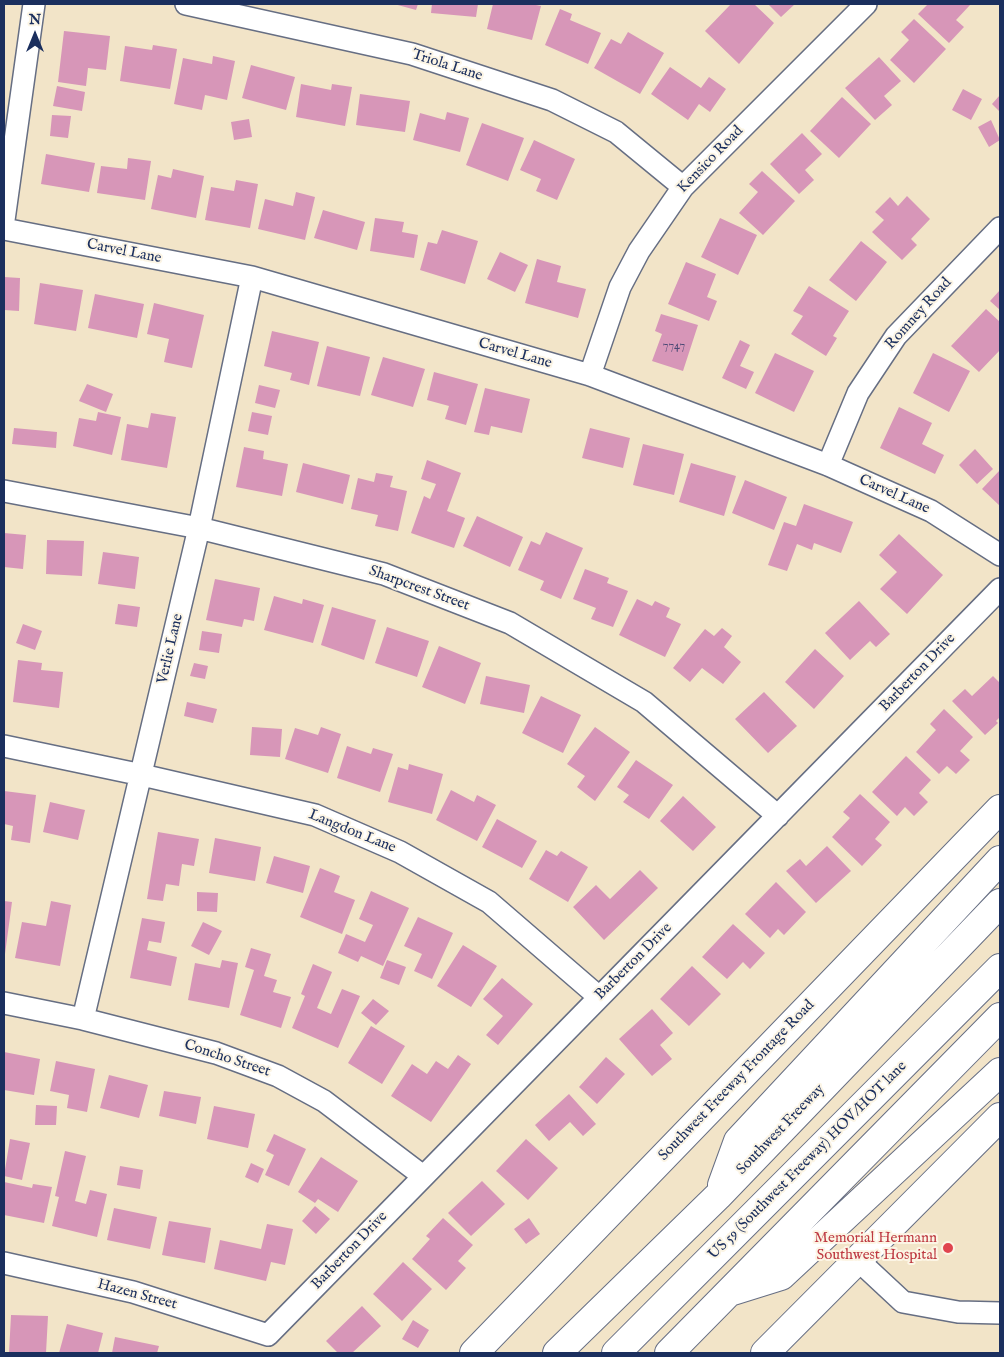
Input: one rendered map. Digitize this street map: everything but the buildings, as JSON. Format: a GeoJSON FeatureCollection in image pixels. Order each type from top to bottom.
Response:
{"type":"FeatureCollection","features":[{"type":"Feature","properties":{"kind":"main road","name":"Southwest Freeway Frontage Road"},"geometry":{"type":"LineString","coordinates":[[474,1353],[1000,809]]}},
{"type":"Feature","properties":{"kind":"main road"},"geometry":{"type":"LineString","coordinates":[[718,1196],[738,1141],[1000,860]]}},
{"type":"Feature","properties":{"kind":"main road","name":"Southwest Freeway"},"geometry":{"type":"LineString","coordinates":[[556,1353],[718,1196],[1000,902]]}},
{"type":"Feature","properties":{"kind":"main road","name":"US 59 (Southwest Freeway) HOV/HOT lane"},"geometry":{"type":"LineString","coordinates":[[616,1353],[1000,968]]}},
{"type":"Feature","properties":{"kind":"main road"},"geometry":{"type":"LineString","coordinates":[[669,1353],[1000,1017]]}},
{"type":"Feature","properties":{"kind":"main road"},"geometry":{"type":"LineString","coordinates":[[729,1292],[781,1276],[1000,1072]]}},
{"type":"Feature","properties":{"kind":"main road"},"geometry":{"type":"LineString","coordinates":[[765,1353],[859,1261],[1000,1117]]}},
{"type":"Feature","properties":{"kind":"street"},"geometry":{"type":"LineString","coordinates":[[4,220],[34,4]]}},
{"type":"Feature","properties":{"kind":"street","name":"Triola Lane"},"geometry":{"type":"LineString","coordinates":[[186,4],[412,54],[552,100],[616,132],[683,187]]}},
{"type":"Feature","properties":{"kind":"street","name":"Kensico Road"},"geometry":{"type":"LineString","coordinates":[[590,375],[624,280],[639,251],[683,187],[866,4]]}},
{"type":"Feature","properties":{"kind":"street","name":"Romney Road"},"geometry":{"type":"LineString","coordinates":[[828,465],[858,393],[896,336],[1000,228]]}},
{"type":"Feature","properties":{"kind":"street","name":"Carvel Lane"},"geometry":{"type":"LineString","coordinates":[[4,229],[252,277],[590,375],[828,465],[931,511],[1000,555]]}},
{"type":"Feature","properties":{"kind":"street","name":"Verlie Lane"},"geometry":{"type":"LineString","coordinates":[[83,1019],[199,528],[252,277]]}},
{"type":"Feature","properties":{"kind":"street","name":"Sharpcrest Street"},"geometry":{"type":"LineString","coordinates":[[4,491],[199,528],[384,574],[510,623],[644,702],[778,816]]}},
{"type":"Feature","properties":{"kind":"street","name":"Barberton Drive"},"geometry":{"type":"LineString","coordinates":[[268,1335],[1000,589]]}},
{"type":"Feature","properties":{"kind":"street","name":"Langdon Lane"},"geometry":{"type":"LineString","coordinates":[[4,746],[142,774],[316,815],[400,852],[489,902],[599,997]]}},
{"type":"Feature","properties":{"kind":"street","name":"Concho Street"},"geometry":{"type":"LineString","coordinates":[[4,1004],[83,1019],[216,1052],[278,1076],[324,1102],[423,1176]]}},
{"type":"Feature","properties":{"kind":"street"},"geometry":{"type":"LineString","coordinates":[[859,1261],[903,1302],[958,1312],[1000,1313]]}},
{"type":"Feature","properties":{"kind":"street","name":"Hazen Street"},"geometry":{"type":"LineString","coordinates":[[4,1263],[133,1292],[268,1335]]}},
{"type":"Feature","properties":{"kind":"place","name":"Memorial Hermann Southwest Hospital"},"geometry":{"type":"Point","coordinates":[948,1248]}}]}
